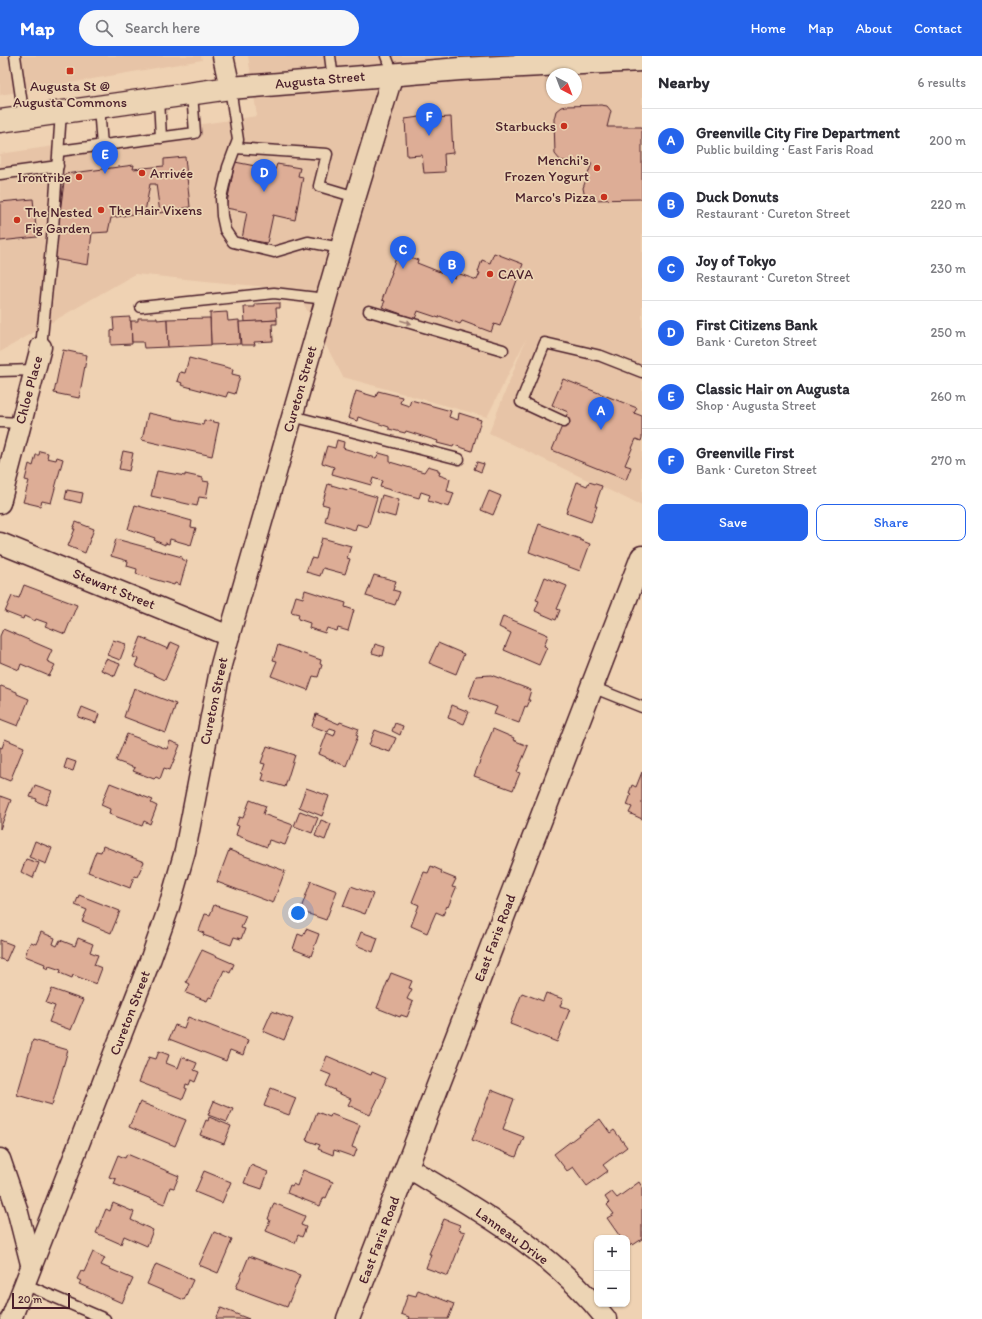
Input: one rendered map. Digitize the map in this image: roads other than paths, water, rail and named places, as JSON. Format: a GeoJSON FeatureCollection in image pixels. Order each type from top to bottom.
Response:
{"type":"FeatureCollection","features":[{"type":"Feature","properties":{"kind":"main road","name":"Augusta Street"},"geometry":{"type":"LineString","coordinates":[[0,121],[230,88],[333,79],[389,65],[554,60],[642,60]]}},
{"type":"Feature","properties":{"kind":"main road","name":"East Faris Road"},"geometry":{"type":"LineString","coordinates":[[348,1319],[642,557]]}},
{"type":"Feature","properties":{"kind":"street"},"geometry":{"type":"LineString","coordinates":[[223,56],[230,88]]}},
{"type":"Feature","properties":{"kind":"street","name":"Cureton Street"},"geometry":{"type":"LineString","coordinates":[[15,1315],[31,1264],[151,958],[168,910],[185,851],[228,636],[356,197],[389,65]]}},
{"type":"Feature","properties":{"kind":"street","name":"Chloe Place"},"geometry":{"type":"LineString","coordinates":[[0,503],[41,347]]}},
{"type":"Feature","properties":{"kind":"street","name":"Stewart Street"},"geometry":{"type":"LineString","coordinates":[[0,542],[228,636]]}},
{"type":"Feature","properties":{"kind":"street"},"geometry":{"type":"LineString","coordinates":[[0,1159],[18,1209],[31,1264]]}},
{"type":"Feature","properties":{"kind":"street","name":"Lanneau Drive"},"geometry":{"type":"LineString","coordinates":[[407,1167],[504,1228],[539,1254],[569,1278],[593,1302],[606,1319]]}},
{"type":"Feature","properties":{"kind":"lane"},"geometry":{"type":"LineString","coordinates":[[15,56],[24,118]]}},
{"type":"Feature","properties":{"kind":"lane"},"geometry":{"type":"LineString","coordinates":[[330,56],[333,79]]}},
{"type":"Feature","properties":{"kind":"lane"},"geometry":{"type":"LineString","coordinates":[[230,88],[238,140],[228,167],[221,198],[222,216],[225,230],[233,242],[274,252],[308,242],[341,248]]}},
{"type":"Feature","properties":{"kind":"lane"},"geometry":{"type":"LineString","coordinates":[[58,151],[195,133],[192,93]]}},
{"type":"Feature","properties":{"kind":"lane"},"geometry":{"type":"LineString","coordinates":[[158,98],[161,138]]}},
{"type":"Feature","properties":{"kind":"lane"},"geometry":{"type":"LineString","coordinates":[[99,107],[102,146]]}},
{"type":"Feature","properties":{"kind":"lane"},"geometry":{"type":"LineString","coordinates":[[41,347],[53,228],[61,112]]}},
{"type":"Feature","properties":{"kind":"lane"},"geometry":{"type":"LineString","coordinates":[[235,148],[327,154],[319,186],[356,197]]}},
{"type":"Feature","properties":{"kind":"lane"},"geometry":{"type":"LineString","coordinates":[[0,174],[58,166]]}},
{"type":"Feature","properties":{"kind":"lane"},"geometry":{"type":"LineString","coordinates":[[141,307],[274,293],[326,299]]}},
{"type":"Feature","properties":{"kind":"lane"},"geometry":{"type":"LineString","coordinates":[[369,311],[503,350]]}},
{"type":"Feature","properties":{"kind":"lane"},"geometry":{"type":"LineString","coordinates":[[564,422],[521,402],[545,343],[601,356],[642,372]]}},
{"type":"Feature","properties":{"kind":"lane"},"geometry":{"type":"LineString","coordinates":[[0,371],[34,370]]}},
{"type":"Feature","properties":{"kind":"lane"},"geometry":{"type":"LineString","coordinates":[[292,416],[459,459]]}},
{"type":"Feature","properties":{"kind":"lane"},"geometry":{"type":"LineString","coordinates":[[0,422],[21,423]]}},
{"type":"Feature","properties":{"kind":"lane"},"geometry":{"type":"LineString","coordinates":[[592,687],[642,707]]}},
{"type":"Feature","properties":{"kind":"lane"},"geometry":{"type":"LineString","coordinates":[[24,1284],[105,1319]]}},
{"type":"Feature","properties":{"kind":"place","name":"Augusta St @ Augusta Commons"},"geometry":{"type":"Point","coordinates":[70,71]}},
{"type":"Feature","properties":{"kind":"place","name":"Starbucks"},"geometry":{"type":"Point","coordinates":[564,126]}},
{"type":"Feature","properties":{"kind":"place","name":"Greenville First"},"geometry":{"type":"Point","coordinates":[429,136]}},
{"type":"Feature","properties":{"kind":"place","name":"Menchi's Frozen Yogurt"},"geometry":{"type":"Point","coordinates":[597,168]}},
{"type":"Feature","properties":{"kind":"place","name":"Arrivée"},"geometry":{"type":"Point","coordinates":[142,173]}},
{"type":"Feature","properties":{"kind":"place","name":"Classic Hair on Augusta"},"geometry":{"type":"Point","coordinates":[105,174]}},
{"type":"Feature","properties":{"kind":"place","name":"Irontribe"},"geometry":{"type":"Point","coordinates":[79,177]}},
{"type":"Feature","properties":{"kind":"place","name":"First Citizens Bank"},"geometry":{"type":"Point","coordinates":[264,192]}},
{"type":"Feature","properties":{"kind":"place","name":"Marco's Pizza"},"geometry":{"type":"Point","coordinates":[604,197]}},
{"type":"Feature","properties":{"kind":"place","name":"The Hair Vixens"},"geometry":{"type":"Point","coordinates":[101,210]}},
{"type":"Feature","properties":{"kind":"place","name":"The Nested Fig Garden"},"geometry":{"type":"Point","coordinates":[17,220]}},
{"type":"Feature","properties":{"kind":"place","name":"Joy of Tokyo"},"geometry":{"type":"Point","coordinates":[403,269]}},
{"type":"Feature","properties":{"kind":"place","name":"CAVA"},"geometry":{"type":"Point","coordinates":[490,274]}},
{"type":"Feature","properties":{"kind":"place","name":"Duck Donuts"},"geometry":{"type":"Point","coordinates":[452,284]}},
{"type":"Feature","properties":{"kind":"place","name":"Greenville City Fire Department"},"geometry":{"type":"Point","coordinates":[601,430]}}]}
